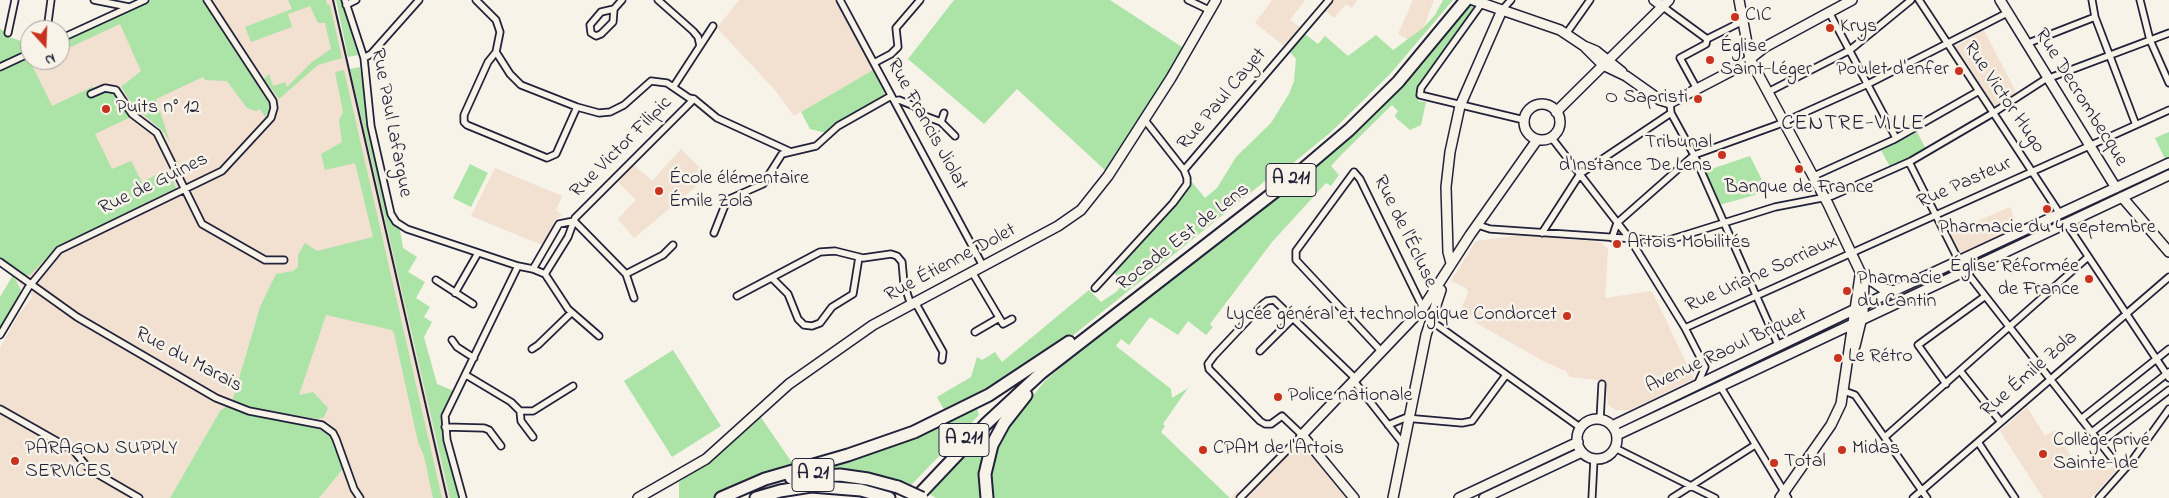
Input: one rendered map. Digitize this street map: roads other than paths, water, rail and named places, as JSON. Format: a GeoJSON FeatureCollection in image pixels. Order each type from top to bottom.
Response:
{"type":"FeatureCollection","features":[{"type":"Feature","properties":{"kind":"highway","name":"Rocade Est de Lens"},"geometry":{"type":"LineString","coordinates":[[908,498],[998,405],[1072,340],[1291,171],[1338,131],[1394,77],[1458,0]]}},
{"type":"Feature","properties":{"kind":"highway","name":"Rocade Est de Lens"},"geometry":{"type":"LineString","coordinates":[[916,498],[987,423],[1041,373],[1295,176],[1349,130],[1398,82],[1475,1]]}},
{"type":"Feature","properties":{"kind":"highway"},"geometry":{"type":"LineString","coordinates":[[987,498],[986,463],[996,435],[1026,396],[1091,334]]}},
{"type":"Feature","properties":{"kind":"highway"},"geometry":{"type":"LineString","coordinates":[[721,498],[765,479],[848,455],[914,432],[989,395],[1072,340]]}},
{"type":"Feature","properties":{"kind":"highway","name":"A 21"},"geometry":{"type":"LineString","coordinates":[[732,498],[765,484],[803,476],[840,475],[868,479],[898,487],[922,498]]}},
{"type":"Feature","properties":{"kind":"highway"},"geometry":{"type":"LineString","coordinates":[[774,498],[810,486]]}},
{"type":"Feature","properties":{"kind":"highway","name":"A 21"},"geometry":{"type":"LineString","coordinates":[[756,498],[780,490],[810,486],[861,490],[889,498]]}},
{"type":"Feature","properties":{"kind":"main road","name":"Rue Étienne Dolet"},"geometry":{"type":"LineString","coordinates":[[638,498],[706,459],[789,384],[873,326],[1058,226],[1081,210],[1098,190],[1144,119],[1216,0]]}},
{"type":"Feature","properties":{"kind":"main road"},"geometry":{"type":"LineString","coordinates":[[1654,0],[1666,3]]}},
{"type":"Feature","properties":{"kind":"main road"},"geometry":{"type":"LineString","coordinates":[[1739,0],[1750,59],[1853,252],[1865,289],[1850,357],[1848,392],[1831,425],[1784,497]]}},
{"type":"Feature","properties":{"kind":"main road"},"geometry":{"type":"LineString","coordinates":[[1475,1],[1566,34],[1584,46],[1592,48],[1605,62],[1671,108],[1697,89],[1750,59],[1766,46],[1852,0]]}},
{"type":"Feature","properties":{"kind":"main road","name":"Rue Decrombecque"},"geometry":{"type":"LineString","coordinates":[[2000,0],[2116,188]]}},
{"type":"Feature","properties":{"kind":"main road"},"geometry":{"type":"LineString","coordinates":[[1556,112],[1666,3]]}},
{"type":"Feature","properties":{"kind":"main road"},"geometry":{"type":"LineString","coordinates":[[1451,264],[1448,238],[1447,170],[1460,106],[1502,10]]}},
{"type":"Feature","properties":{"kind":"main road"},"geometry":{"type":"LineString","coordinates":[[1393,498],[1436,302],[1478,225],[1537,140],[1551,137],[1559,126],[1556,112],[1546,105],[1534,106],[1529,109],[1524,120],[1527,132],[1537,140]]}},
{"type":"Feature","properties":{"kind":"main road"},"geometry":{"type":"LineString","coordinates":[[1860,314],[1895,291],[2169,163]]}},
{"type":"Feature","properties":{"kind":"main road"},"geometry":{"type":"LineString","coordinates":[[1860,314],[1949,278],[2169,174]]}},
{"type":"Feature","properties":{"kind":"main road","name":"Rue Decrombecque"},"geometry":{"type":"LineString","coordinates":[[2122,196],[2169,252]]}},
{"type":"Feature","properties":{"kind":"main road"},"geometry":{"type":"LineString","coordinates":[[2089,200],[2094,210]]}},
{"type":"Feature","properties":{"kind":"main road"},"geometry":{"type":"LineString","coordinates":[[1448,238],[1451,242],[1467,244]]}},
{"type":"Feature","properties":{"kind":"main road"},"geometry":{"type":"LineString","coordinates":[[1354,498],[1302,435],[1423,308],[1451,264],[1467,244]]}},
{"type":"Feature","properties":{"kind":"main road"},"geometry":{"type":"LineString","coordinates":[[1944,268],[1949,278]]}},
{"type":"Feature","properties":{"kind":"main road"},"geometry":{"type":"LineString","coordinates":[[1861,273],[1882,288],[1895,291]]}},
{"type":"Feature","properties":{"kind":"main road"},"geometry":{"type":"LineString","coordinates":[[1437,288],[1448,279]]}},
{"type":"Feature","properties":{"kind":"main road"},"geometry":{"type":"LineString","coordinates":[[1860,314],[1917,281]]}},
{"type":"Feature","properties":{"kind":"main road"},"geometry":{"type":"LineString","coordinates":[[1423,308],[1433,320]]}},
{"type":"Feature","properties":{"kind":"main road","name":"Avenue Raoul Briquet"},"geometry":{"type":"LineString","coordinates":[[1617,435],[1843,328],[1860,314]]}},
{"type":"Feature","properties":{"kind":"main road","name":"Avenue Raoul Briquet"},"geometry":{"type":"LineString","coordinates":[[1612,426],[1779,347],[1860,314]]}},
{"type":"Feature","properties":{"kind":"main road"},"geometry":{"type":"LineString","coordinates":[[1416,316],[1433,320]]}},
{"type":"Feature","properties":{"kind":"main road"},"geometry":{"type":"LineString","coordinates":[[1600,420],[1612,426],[1617,435],[1615,448],[1609,456],[1594,459],[1582,452],[1578,442],[1581,428],[1589,421],[1600,420]]}},
{"type":"Feature","properties":{"kind":"main road"},"geometry":{"type":"LineString","coordinates":[[1458,498],[1578,442]]}},
{"type":"Feature","properties":{"kind":"main road"},"geometry":{"type":"LineString","coordinates":[[1484,498],[1582,452]]}},
{"type":"Feature","properties":{"kind":"street"},"geometry":{"type":"LineString","coordinates":[[8,33],[15,0]]}},
{"type":"Feature","properties":{"kind":"street"},"geometry":{"type":"LineString","coordinates":[[48,20],[51,0]]}},
{"type":"Feature","properties":{"kind":"street"},"geometry":{"type":"LineString","coordinates":[[94,0],[129,7]]}},
{"type":"Feature","properties":{"kind":"street"},"geometry":{"type":"LineString","coordinates":[[70,34],[145,0]]}},
{"type":"Feature","properties":{"kind":"street","name":"Rue de Guines"},"geometry":{"type":"LineString","coordinates":[[0,335],[31,284],[59,250],[227,168],[271,118],[274,108],[267,92],[207,0]]}},
{"type":"Feature","properties":{"kind":"street"},"geometry":{"type":"LineString","coordinates":[[345,2],[356,0]]}},
{"type":"Feature","properties":{"kind":"street"},"geometry":{"type":"LineString","coordinates":[[364,58],[371,54],[418,0]]}},
{"type":"Feature","properties":{"kind":"street"},"geometry":{"type":"LineString","coordinates":[[476,0],[496,20],[500,32],[496,52],[488,62],[464,115],[464,122],[467,125],[547,158],[556,154],[577,107]]}},
{"type":"Feature","properties":{"kind":"street"},"geometry":{"type":"LineString","coordinates":[[614,9],[613,22],[601,34],[596,36],[592,34],[590,25],[601,12],[614,9],[622,0]]}},
{"type":"Feature","properties":{"kind":"street"},"geometry":{"type":"LineString","coordinates":[[658,0],[698,36],[700,46]]}},
{"type":"Feature","properties":{"kind":"street","name":"Rue Francis Jiolat"},"geometry":{"type":"LineString","coordinates":[[840,0],[983,266]]}},
{"type":"Feature","properties":{"kind":"street"},"geometry":{"type":"LineString","coordinates":[[874,63],[891,54],[898,47],[896,28],[920,0]]}},
{"type":"Feature","properties":{"kind":"street"},"geometry":{"type":"LineString","coordinates":[[1188,0],[1211,11]]}},
{"type":"Feature","properties":{"kind":"street","name":"Rue Paul Cayet"},"geometry":{"type":"LineString","coordinates":[[1144,119],[1184,170],[1329,0]]}},
{"type":"Feature","properties":{"kind":"street"},"geometry":{"type":"LineString","coordinates":[[1502,10],[1511,0]]}},
{"type":"Feature","properties":{"kind":"street"},"geometry":{"type":"LineString","coordinates":[[1566,34],[1590,0]]}},
{"type":"Feature","properties":{"kind":"street"},"geometry":{"type":"LineString","coordinates":[[1768,92],[1850,50],[1911,0]]}},
{"type":"Feature","properties":{"kind":"street","name":"Rue Victor Hugo"},"geometry":{"type":"LineString","coordinates":[[1920,0],[2060,214]]}},
{"type":"Feature","properties":{"kind":"street"},"geometry":{"type":"LineString","coordinates":[[2092,0],[2094,17],[2136,125]]}},
{"type":"Feature","properties":{"kind":"street"},"geometry":{"type":"LineString","coordinates":[[2140,0],[2150,40],[2169,83]]}},
{"type":"Feature","properties":{"kind":"street"},"geometry":{"type":"LineString","coordinates":[[1475,1],[1421,88],[1420,95],[1524,120]]}},
{"type":"Feature","properties":{"kind":"street","name":"Rue Paul Lafargue"},"geometry":{"type":"LineString","coordinates":[[345,2],[364,58],[371,126],[391,214],[396,222],[406,229],[478,252]]}},
{"type":"Feature","properties":{"kind":"street"},"geometry":{"type":"LineString","coordinates":[[1666,3],[1707,39]]}},
{"type":"Feature","properties":{"kind":"street"},"geometry":{"type":"LineString","coordinates":[[1830,12],[1896,138]]}},
{"type":"Feature","properties":{"kind":"street"},"geometry":{"type":"LineString","coordinates":[[1612,238],[1617,223],[1694,155],[1784,122],[1868,84],[2007,13]]}},
{"type":"Feature","properties":{"kind":"street"},"geometry":{"type":"LineString","coordinates":[[2026,44],[2094,17]]}},
{"type":"Feature","properties":{"kind":"street"},"geometry":{"type":"LineString","coordinates":[[1697,89],[1680,58],[1706,44],[1707,39],[1743,21]]}},
{"type":"Feature","properties":{"kind":"street"},"geometry":{"type":"LineString","coordinates":[[674,86],[714,26]]}},
{"type":"Feature","properties":{"kind":"street"},"geometry":{"type":"LineString","coordinates":[[1478,225],[1490,229],[1666,241],[1774,207],[1825,198],[1908,162],[2048,79],[2169,33]]}},
{"type":"Feature","properties":{"kind":"street"},"geometry":{"type":"LineString","coordinates":[[496,52],[510,74],[521,85],[577,107],[599,113],[610,112],[624,105],[651,81],[674,86],[689,98],[694,99],[717,118],[789,151]]}},
{"type":"Feature","properties":{"kind":"street"},"geometry":{"type":"LineString","coordinates":[[0,67],[20,58]]}},
{"type":"Feature","properties":{"kind":"street"},"geometry":{"type":"LineString","coordinates":[[90,94],[104,88],[116,90],[132,114],[162,139],[202,224],[265,260],[284,260]]}},
{"type":"Feature","properties":{"kind":"street"},"geometry":{"type":"LineString","coordinates":[[1814,176],[1896,138],[1979,91]]}},
{"type":"Feature","properties":{"kind":"street"},"geometry":{"type":"LineString","coordinates":[[714,234],[727,200],[762,184],[782,154],[816,146],[838,126],[893,98],[914,106],[924,116],[941,122],[955,136]]}},
{"type":"Feature","properties":{"kind":"street","name":"Rue Victor Filipic"},"geometry":{"type":"LineString","coordinates":[[574,221],[694,99]]}},
{"type":"Feature","properties":{"kind":"street"},"geometry":{"type":"LineString","coordinates":[[1542,233],[1580,174],[1671,108],[1694,155],[1779,347]]}},
{"type":"Feature","properties":{"kind":"street","name":"Rue Pasteur"},"geometry":{"type":"LineString","coordinates":[[1853,252],[2169,110]]}},
{"type":"Feature","properties":{"kind":"street"},"geometry":{"type":"LineString","coordinates":[[941,122],[944,113]]}},
{"type":"Feature","properties":{"kind":"street"},"geometry":{"type":"LineString","coordinates":[[1551,137],[1630,239],[1685,328],[1705,367],[1701,381],[1696,386]]}},
{"type":"Feature","properties":{"kind":"street"},"geometry":{"type":"LineString","coordinates":[[1908,162],[1959,261]]}},
{"type":"Feature","properties":{"kind":"street"},"geometry":{"type":"LineString","coordinates":[[1094,288],[1178,197],[1187,184],[1187,175],[1184,170]]}},
{"type":"Feature","properties":{"kind":"street","name":"Rue de l'Écluse"},"geometry":{"type":"LineString","coordinates":[[1382,352],[1296,260],[1296,251],[1354,172],[1358,174],[1423,308]]}},
{"type":"Feature","properties":{"kind":"street"},"geometry":{"type":"LineString","coordinates":[[533,269],[559,224],[574,221]]}},
{"type":"Feature","properties":{"kind":"street"},"geometry":{"type":"LineString","coordinates":[[545,274],[570,232],[574,221]]}},
{"type":"Feature","properties":{"kind":"street"},"geometry":{"type":"LineString","coordinates":[[574,221],[626,274],[626,279],[634,298]]}},
{"type":"Feature","properties":{"kind":"street"},"geometry":{"type":"LineString","coordinates":[[2066,223],[2156,360],[2168,375],[2092,432]]}},
{"type":"Feature","properties":{"kind":"street"},"geometry":{"type":"LineString","coordinates":[[626,274],[663,255],[673,245]]}},
{"type":"Feature","properties":{"kind":"street"},"geometry":{"type":"LineString","coordinates":[[737,296],[824,251],[835,250],[859,257],[891,254],[900,257],[904,284],[913,303],[943,352],[942,360]]}},
{"type":"Feature","properties":{"kind":"street"},"geometry":{"type":"LineString","coordinates":[[455,293],[478,252],[545,274],[571,313],[599,336]]}},
{"type":"Feature","properties":{"kind":"street","name":"Rue Uriane Sorriaux"},"geometry":{"type":"LineString","coordinates":[[1685,328],[1853,252]]}},
{"type":"Feature","properties":{"kind":"street"},"geometry":{"type":"LineString","coordinates":[[772,278],[788,294],[798,319],[804,325],[812,326],[820,323],[832,307],[853,294],[859,257]]}},
{"type":"Feature","properties":{"kind":"street"},"geometry":{"type":"LineString","coordinates":[[1885,438],[2088,257]]}},
{"type":"Feature","properties":{"kind":"street","name":"Rue du Marais"},"geometry":{"type":"LineString","coordinates":[[0,262],[100,331],[228,404],[250,411],[322,425],[333,433],[354,489],[360,498]]}},
{"type":"Feature","properties":{"kind":"street"},"geometry":{"type":"LineString","coordinates":[[462,498],[445,427],[446,416],[518,266]]}},
{"type":"Feature","properties":{"kind":"street"},"geometry":{"type":"LineString","coordinates":[[1965,270],[1984,297],[2112,457]]}},
{"type":"Feature","properties":{"kind":"street"},"geometry":{"type":"LineString","coordinates":[[972,272],[1003,324],[1012,319]]}},
{"type":"Feature","properties":{"kind":"street","name":"Rue Émile Zola"},"geometry":{"type":"LineString","coordinates":[[1913,498],[1921,489],[2169,278]]}},
{"type":"Feature","properties":{"kind":"street"},"geometry":{"type":"LineString","coordinates":[[436,280],[473,304]]}},
{"type":"Feature","properties":{"kind":"street"},"geometry":{"type":"LineString","coordinates":[[1946,384],[1918,345],[1984,297]]}},
{"type":"Feature","properties":{"kind":"street"},"geometry":{"type":"LineString","coordinates":[[1240,498],[1302,435],[1282,416],[1271,424],[1265,424],[1211,372],[1208,364],[1267,301],[1274,300],[1355,380],[1404,445]]}},
{"type":"Feature","properties":{"kind":"street"},"geometry":{"type":"LineString","coordinates":[[532,348],[538,346],[571,313]]}},
{"type":"Feature","properties":{"kind":"street"},"geometry":{"type":"LineString","coordinates":[[975,332],[999,318]]}},
{"type":"Feature","properties":{"kind":"street"},"geometry":{"type":"LineString","coordinates":[[1260,351],[1293,318]]}},
{"type":"Feature","properties":{"kind":"street"},"geometry":{"type":"LineString","coordinates":[[1433,320],[1581,428]]}},
{"type":"Feature","properties":{"kind":"street"},"geometry":{"type":"LineString","coordinates":[[452,340],[457,347],[474,358]]}},
{"type":"Feature","properties":{"kind":"street"},"geometry":{"type":"LineString","coordinates":[[2081,419],[2169,349]]}},
{"type":"Feature","properties":{"kind":"street"},"geometry":{"type":"LineString","coordinates":[[1961,372],[2000,422]]}},
{"type":"Feature","properties":{"kind":"street"},"geometry":{"type":"LineString","coordinates":[[466,374],[511,402],[520,411],[521,421],[533,437]]}},
{"type":"Feature","properties":{"kind":"street"},"geometry":{"type":"LineString","coordinates":[[1388,425],[1410,418],[1462,423],[1472,421],[1506,375]]}},
{"type":"Feature","properties":{"kind":"street"},"geometry":{"type":"LineString","coordinates":[[1600,420],[1602,384]]}},
{"type":"Feature","properties":{"kind":"street"},"geometry":{"type":"LineString","coordinates":[[520,411],[533,410],[573,386]]}},
{"type":"Feature","properties":{"kind":"street"},"geometry":{"type":"LineString","coordinates":[[1720,386],[1784,497]]}},
{"type":"Feature","properties":{"kind":"street"},"geometry":{"type":"LineString","coordinates":[[2100,443],[2169,390]]}},
{"type":"Feature","properties":{"kind":"street"},"geometry":{"type":"LineString","coordinates":[[1848,392],[1885,438],[1927,498]]}},
{"type":"Feature","properties":{"kind":"street"},"geometry":{"type":"LineString","coordinates":[[0,409],[74,451],[89,469],[139,498]]}},
{"type":"Feature","properties":{"kind":"street"},"geometry":{"type":"LineString","coordinates":[[2099,498],[2131,462],[2169,409]]}},
{"type":"Feature","properties":{"kind":"street"},"geometry":{"type":"LineString","coordinates":[[445,427],[484,428],[489,430],[501,446]]}},
{"type":"Feature","properties":{"kind":"street"},"geometry":{"type":"LineString","coordinates":[[1978,442],[2015,498]]}},
{"type":"Feature","properties":{"kind":"street"},"geometry":{"type":"LineString","coordinates":[[1672,498],[1755,445]]}},
{"type":"Feature","properties":{"kind":"street"},"geometry":{"type":"LineString","coordinates":[[1615,448],[1715,498]]}},
{"type":"Feature","properties":{"kind":"street"},"geometry":{"type":"LineString","coordinates":[[1592,498],[1594,459]]}},
{"type":"Feature","properties":{"kind":"railway"},"geometry":{"type":"LineString","coordinates":[[333,0],[447,498]]}},
{"type":"Feature","properties":{"kind":"place","name":"CIC"},"geometry":{"type":"Point","coordinates":[1735,17]}},
{"type":"Feature","properties":{"kind":"place","name":"Krys"},"geometry":{"type":"Point","coordinates":[1830,28]}},
{"type":"Feature","properties":{"kind":"place","name":"Église Saint-Léger"},"geometry":{"type":"Point","coordinates":[1710,60]}},
{"type":"Feature","properties":{"kind":"place","name":"Poulet d'enfer"},"geometry":{"type":"Point","coordinates":[1959,71]}},
{"type":"Feature","properties":{"kind":"place","name":"O Sapristi"},"geometry":{"type":"Point","coordinates":[1698,99]}},
{"type":"Feature","properties":{"kind":"place","name":"Puits n° 12"},"geometry":{"type":"Point","coordinates":[106,109]}},
{"type":"Feature","properties":{"kind":"place","name":"Tribunal d'Instance De Lens"},"geometry":{"type":"Point","coordinates":[1722,155]}},
{"type":"Feature","properties":{"kind":"place","name":"Banque de France"},"geometry":{"type":"Point","coordinates":[1799,169]}},
{"type":"Feature","properties":{"kind":"place","name":"École élémentaire Émile Zola"},"geometry":{"type":"Point","coordinates":[659,191]}},
{"type":"Feature","properties":{"kind":"place","name":"Pharmacie du 4 septembre"},"geometry":{"type":"Point","coordinates":[2047,209]}},
{"type":"Feature","properties":{"kind":"place","name":"Artois Mobilités"},"geometry":{"type":"Point","coordinates":[1617,244]}},
{"type":"Feature","properties":{"kind":"place","name":"Église Réformée de France"},"geometry":{"type":"Point","coordinates":[2089,279]}},
{"type":"Feature","properties":{"kind":"place","name":"Pharmacie du Cantin"},"geometry":{"type":"Point","coordinates":[1847,291]}},
{"type":"Feature","properties":{"kind":"place","name":"Lycée général et technologique Condorcet"},"geometry":{"type":"Point","coordinates":[1567,316]}},
{"type":"Feature","properties":{"kind":"place","name":"Le Rétro"},"geometry":{"type":"Point","coordinates":[1838,358]}},
{"type":"Feature","properties":{"kind":"place","name":"Police nationale"},"geometry":{"type":"Point","coordinates":[1278,397]}},
{"type":"Feature","properties":{"kind":"place","name":"CPAM de l'Artois"},"geometry":{"type":"Point","coordinates":[1203,450]}},
{"type":"Feature","properties":{"kind":"place","name":"Midas"},"geometry":{"type":"Point","coordinates":[1842,450]}},
{"type":"Feature","properties":{"kind":"place","name":"Collège privé Sainte-Ide"},"geometry":{"type":"Point","coordinates":[2043,454]}},
{"type":"Feature","properties":{"kind":"place","name":"PARAGON SUPPLY SERVICES"},"geometry":{"type":"Point","coordinates":[15,461]}},
{"type":"Feature","properties":{"kind":"place","name":"Total"},"geometry":{"type":"Point","coordinates":[1774,463]}},
{"type":"Feature","properties":{"kind":"district","name":"CENTRE-VILLE"},"geometry":{"type":"Point","coordinates":[1853,125]}}]}
